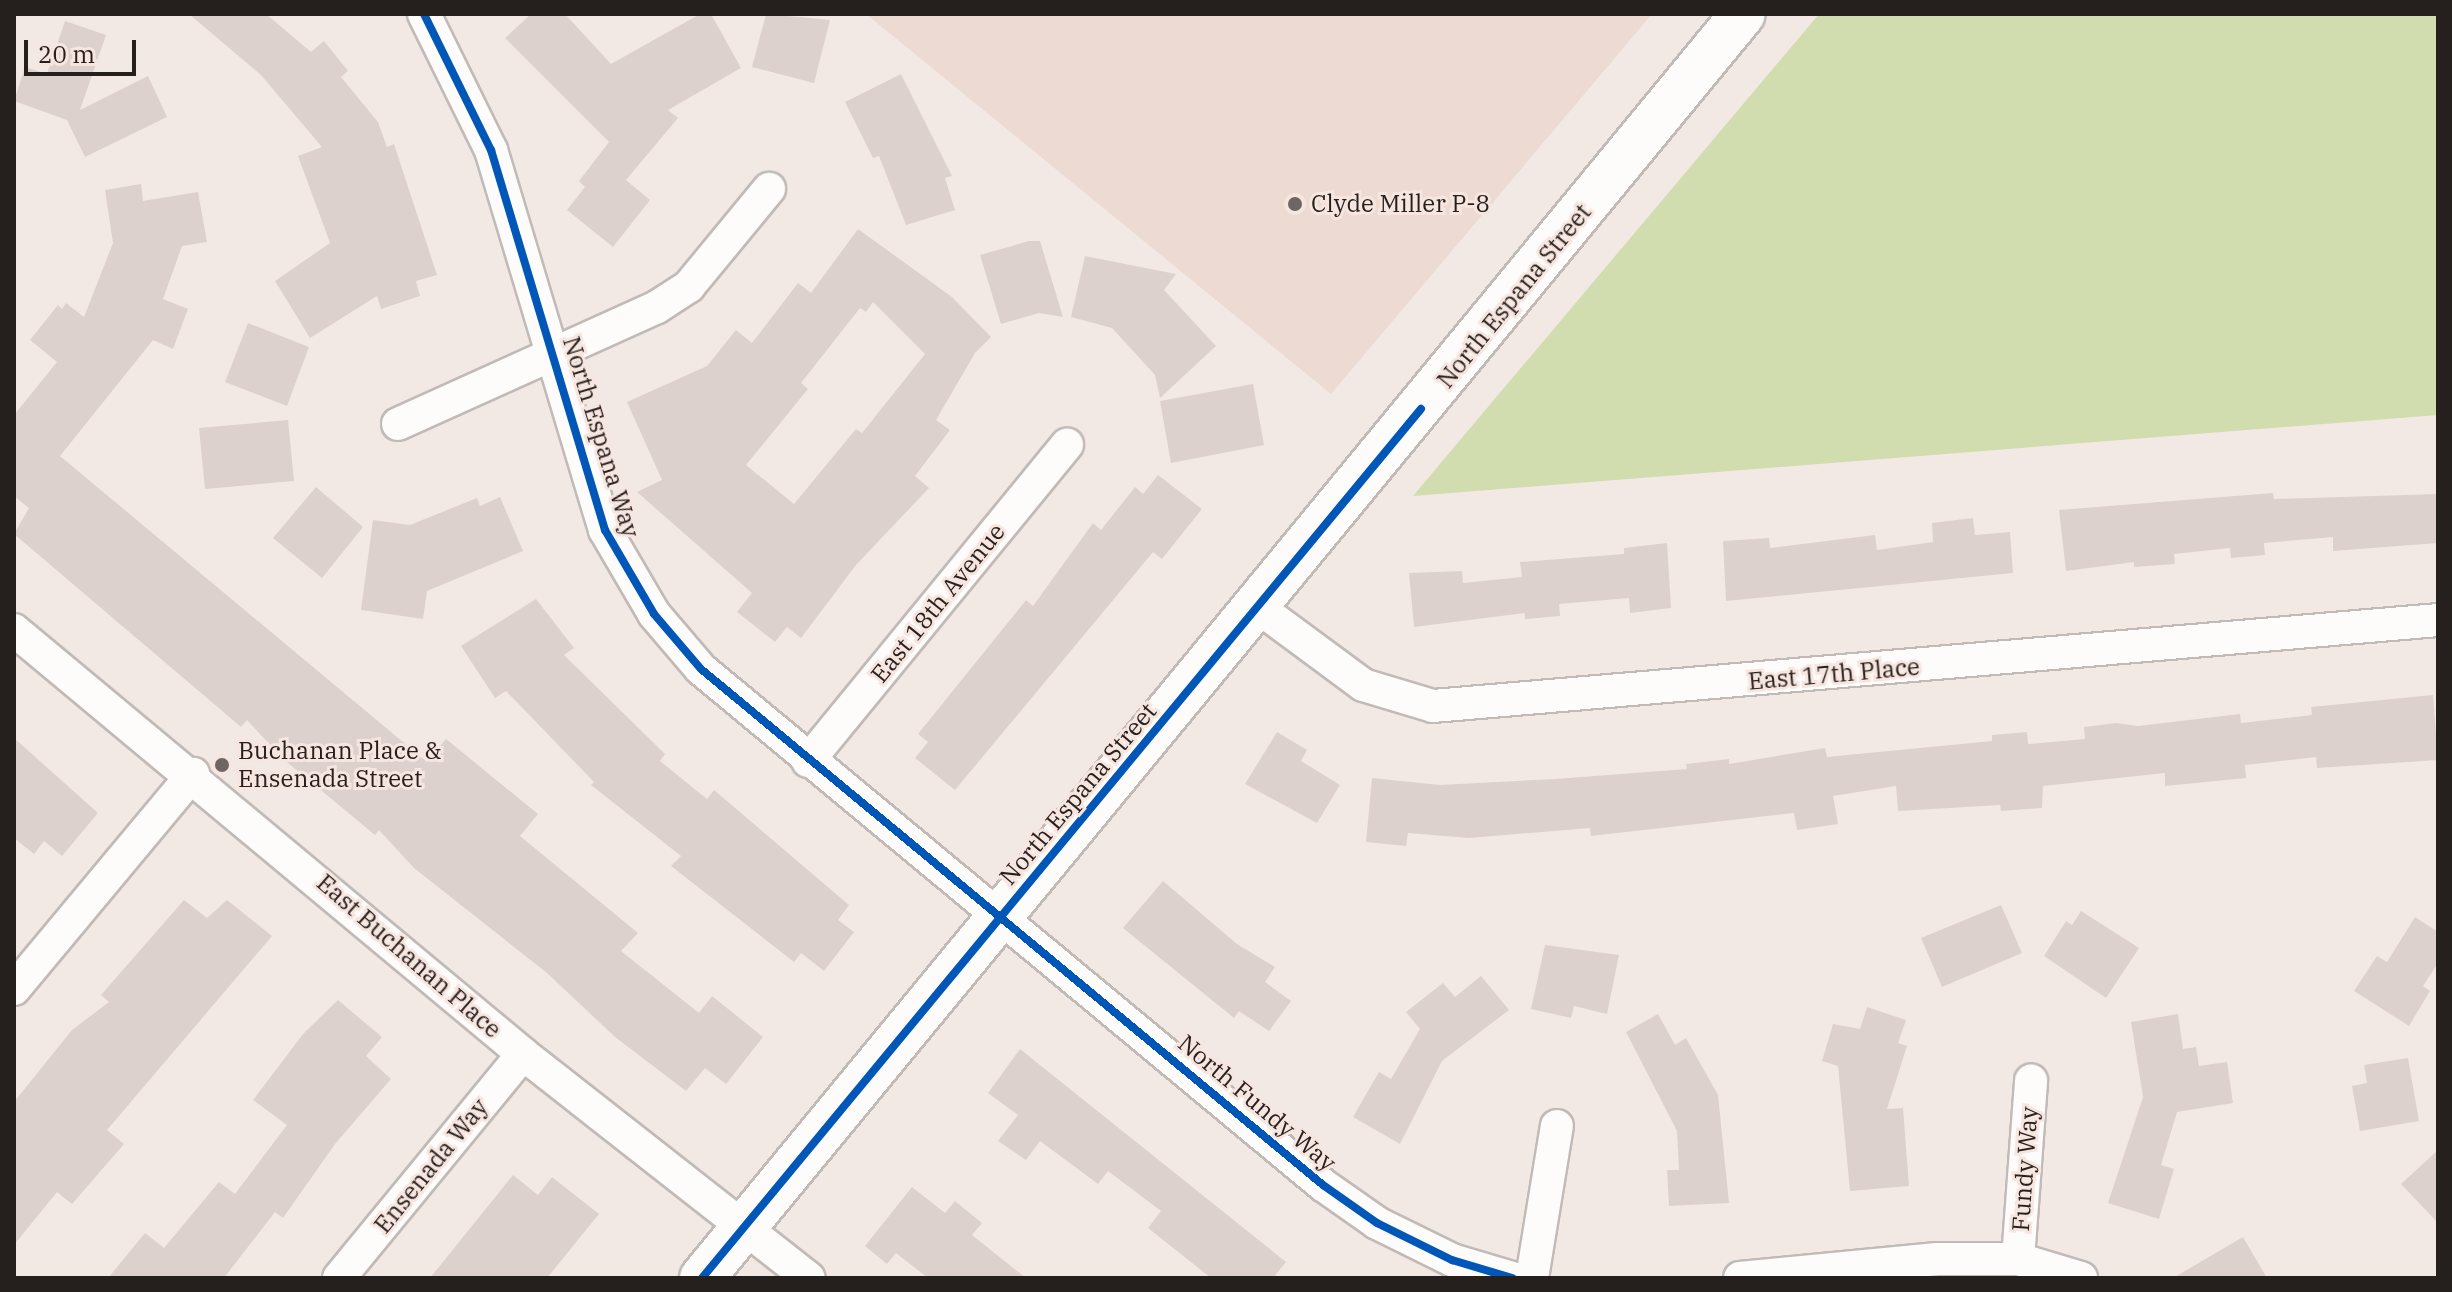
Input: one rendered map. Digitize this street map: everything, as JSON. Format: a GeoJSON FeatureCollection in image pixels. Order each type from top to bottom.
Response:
{"type":"FeatureCollection","features":[{"type":"Feature","properties":{"kind":"street","name":"North Espana Way"},"geometry":{"type":"LineString","coordinates":[[424,14],[491,150],[554,353],[580,453],[619,560],[654,614],[701,669],[808,761],[1003,915]]}},
{"type":"Feature","properties":{"kind":"street","name":"North Espana Street"},"geometry":{"type":"LineString","coordinates":[[702,1278],[1259,608],[1743,14]]}},
{"type":"Feature","properties":{"kind":"street"},"geometry":{"type":"LineString","coordinates":[[554,353],[657,307],[689,286],[769,189]]}},
{"type":"Feature","properties":{"kind":"street","name":"North Espana Way"},"geometry":{"type":"LineString","coordinates":[[398,424],[554,353]]}},
{"type":"Feature","properties":{"kind":"street","name":"East 18th Avenue"},"geometry":{"type":"LineString","coordinates":[[808,761],[1067,445]]}},
{"type":"Feature","properties":{"kind":"street","name":"East 17th Place"},"geometry":{"type":"LineString","coordinates":[[1259,608],[1363,685],[1433,706],[2438,620]]}},
{"type":"Feature","properties":{"kind":"street","name":"East Buchanan Place"},"geometry":{"type":"LineString","coordinates":[[14,630],[193,774],[523,1054],[809,1278]]}},
{"type":"Feature","properties":{"kind":"street"},"geometry":{"type":"LineString","coordinates":[[14,989],[193,774]]}},
{"type":"Feature","properties":{"kind":"street","name":"North Fundy Way"},"geometry":{"type":"LineString","coordinates":[[1003,915],[1323,1185],[1377,1223],[1452,1260],[1512,1278]]}},
{"type":"Feature","properties":{"kind":"street","name":"Ensenada Way"},"geometry":{"type":"LineString","coordinates":[[339,1278],[523,1054]]}},
{"type":"Feature","properties":{"kind":"street","name":"Fundy Way"},"geometry":{"type":"LineString","coordinates":[[2018,1259],[2031,1080]]}},
{"type":"Feature","properties":{"kind":"street"},"geometry":{"type":"LineString","coordinates":[[1532,1278],[1557,1126]]}},
{"type":"Feature","properties":{"kind":"street"},"geometry":{"type":"LineString","coordinates":[[1740,1278],[1937,1259],[2018,1259],[2081,1278]]}},
{"type":"Feature","properties":{"kind":"shaded area","name":"Clyde Miller P-8"},"geometry":{"type":"Polygon","coordinates":[[[866,14],[1652,14],[1331,394],[866,14]]]}},
{"type":"Feature","properties":{"kind":"green space"},"geometry":{"type":"Polygon","coordinates":[[[1819,14],[2438,14],[2438,415],[1413,496],[1819,14]]]}},
{"type":"Feature","properties":{"kind":"building"},"geometry":{"type":"Polygon","coordinates":[[[189,14],[266,14],[311,52],[324,41],[348,71],[341,77],[378,122],[387,147],[394,144],[437,275],[416,281],[420,296],[381,309],[377,296],[310,338],[275,281],[330,243],[298,156],[322,147],[261,75],[189,14]]]}},
{"type":"Feature","properties":{"kind":"building"},"geometry":{"type":"Polygon","coordinates":[[[531,14],[565,14],[611,64],[700,14],[711,14],[741,68],[668,110],[678,118],[626,180],[650,200],[613,247],[567,210],[585,187],[579,181],[609,142],[505,38],[531,14]]]}},
{"type":"Feature","properties":{"kind":"building"},"geometry":{"type":"Polygon","coordinates":[[[766,14],[830,20],[814,83],[752,67],[766,14]]]}},
{"type":"Feature","properties":{"kind":"building"},"geometry":{"type":"Polygon","coordinates":[[[65,21],[106,35],[80,110],[148,76],[167,117],[85,157],[67,120],[14,101],[25,67],[47,74],[65,21]]]}},
{"type":"Feature","properties":{"kind":"building"},"geometry":{"type":"Polygon","coordinates":[[[901,74],[952,176],[945,178],[955,210],[906,225],[879,156],[873,158],[845,102],[901,74]]]}},
{"type":"Feature","properties":{"kind":"building"},"geometry":{"type":"Polygon","coordinates":[[[141,184],[143,201],[198,192],[207,242],[182,246],[163,299],[188,309],[173,349],[153,340],[60,456],[427,762],[446,739],[538,814],[520,836],[638,933],[621,951],[699,1013],[712,996],[763,1037],[726,1084],[705,1068],[686,1091],[615,1037],[547,973],[414,868],[379,830],[375,835],[282,758],[247,720],[241,727],[14,534],[29,508],[14,496],[14,415],[57,362],[30,340],[58,305],[62,309],[66,303],[84,317],[113,243],[105,190],[141,184]]]}},
{"type":"Feature","properties":{"kind":"building"},"geometry":{"type":"Polygon","coordinates":[[[858,229],[952,297],[991,337],[975,353],[936,420],[950,430],[915,476],[929,488],[856,565],[801,638],[787,627],[775,642],[737,612],[752,593],[637,492],[662,480],[627,402],[707,366],[736,330],[752,343],[798,283],[811,293],[858,229]],[[873,302],[866,312],[860,308],[801,383],[808,389],[746,465],[794,504],[856,429],[862,433],[925,354],[873,302]]]}},
{"type":"Feature","properties":{"kind":"building"},"geometry":{"type":"Polygon","coordinates":[[[1029,241],[1040,241],[1063,317],[1039,313],[1001,324],[980,255],[1029,241]]]}},
{"type":"Feature","properties":{"kind":"building"},"geometry":{"type":"Polygon","coordinates":[[[1085,256],[1176,274],[1164,290],[1216,346],[1160,398],[1155,375],[1112,328],[1071,317],[1085,256]]]}},
{"type":"Feature","properties":{"kind":"building"},"geometry":{"type":"Polygon","coordinates":[[[248,323],[309,347],[287,406],[225,382],[248,323]]]}},
{"type":"Feature","properties":{"kind":"building"},"geometry":{"type":"Polygon","coordinates":[[[1253,384],[1264,445],[1171,463],[1160,401],[1253,384]]]}},
{"type":"Feature","properties":{"kind":"building"},"geometry":{"type":"Polygon","coordinates":[[[288,420],[294,481],[205,489],[199,428],[288,420]]]}},
{"type":"Feature","properties":{"kind":"building"},"geometry":{"type":"Polygon","coordinates":[[[1158,475],[1202,509],[1162,559],[1153,552],[955,790],[915,758],[928,742],[918,734],[1026,600],[1033,606],[1093,523],[1101,530],[1135,487],[1143,494],[1158,475]]]}},
{"type":"Feature","properties":{"kind":"building"},"geometry":{"type":"Polygon","coordinates":[[[316,487],[363,527],[322,578],[273,538],[316,487]]]}},
{"type":"Feature","properties":{"kind":"building"},"geometry":{"type":"Polygon","coordinates":[[[2273,493],[2274,499],[2438,494],[2438,543],[2333,551],[2333,537],[2264,543],[2265,555],[2231,558],[2230,548],[2174,554],[2175,564],[2134,567],[2134,562],[2066,571],[2059,510],[2273,493]]]}},
{"type":"Feature","properties":{"kind":"building"},"geometry":{"type":"Polygon","coordinates":[[[500,497],[523,551],[427,591],[423,619],[361,610],[373,520],[410,525],[477,498],[480,506],[500,497]]]}},
{"type":"Feature","properties":{"kind":"building"},"geometry":{"type":"Polygon","coordinates":[[[1973,518],[1975,535],[2010,532],[2013,573],[1726,601],[1723,541],[1769,538],[1770,548],[1875,535],[1877,550],[1933,542],[1932,523],[1973,518]]]}},
{"type":"Feature","properties":{"kind":"building"},"geometry":{"type":"Polygon","coordinates":[[[1667,543],[1671,608],[1630,613],[1629,598],[1559,604],[1560,616],[1525,619],[1525,613],[1414,627],[1409,573],[1462,571],[1463,583],[1522,577],[1520,562],[1624,554],[1624,548],[1667,543]]]}},
{"type":"Feature","properties":{"kind":"building"},"geometry":{"type":"Polygon","coordinates":[[[536,599],[574,648],[564,655],[665,754],[660,761],[707,799],[714,790],[849,905],[838,920],[854,932],[824,971],[801,953],[794,962],[671,866],[681,856],[591,785],[594,782],[506,691],[495,698],[461,646],[536,599]]]}},
{"type":"Feature","properties":{"kind":"building"},"geometry":{"type":"Polygon","coordinates":[[[2433,695],[2438,760],[2317,768],[2316,757],[2245,765],[2246,778],[2165,786],[2165,773],[2043,786],[2042,808],[2001,811],[2000,805],[1898,811],[1896,786],[1833,796],[1838,824],[1797,830],[1794,813],[1591,836],[1590,828],[1469,838],[1408,833],[1406,846],[1366,842],[1372,778],[1440,785],[1555,779],[1687,769],[1686,764],[1729,759],[1729,764],[1825,748],[1827,757],[1992,741],[1992,735],[2027,732],[2028,744],[2085,739],[2084,727],[2116,723],[2138,726],[2240,714],[2241,723],[2312,715],[2311,707],[2433,695]]]}},
{"type":"Feature","properties":{"kind":"building"},"geometry":{"type":"Polygon","coordinates":[[[1277,732],[1307,750],[1301,761],[1340,785],[1317,823],[1245,784],[1277,732]]]}},
{"type":"Feature","properties":{"kind":"building"},"geometry":{"type":"Polygon","coordinates":[[[14,738],[98,813],[62,856],[44,841],[34,854],[14,838],[14,738]]]}},
{"type":"Feature","properties":{"kind":"building"},"geometry":{"type":"Polygon","coordinates":[[[1163,881],[1237,944],[1275,967],[1265,982],[1291,1001],[1269,1031],[1239,1011],[1234,1018],[1123,928],[1163,881]]]}},
{"type":"Feature","properties":{"kind":"building"},"geometry":{"type":"Polygon","coordinates":[[[184,900],[207,918],[227,900],[272,936],[107,1130],[124,1144],[72,1204],[57,1192],[14,1245],[14,1102],[72,1030],[109,1002],[101,995],[184,900]]]}},
{"type":"Feature","properties":{"kind":"building"},"geometry":{"type":"Polygon","coordinates":[[[2001,905],[2022,953],[1942,987],[1921,938],[2001,905]]]}},
{"type":"Feature","properties":{"kind":"building"},"geometry":{"type":"Polygon","coordinates":[[[2081,911],[2139,948],[2106,998],[2044,956],[2066,921],[2072,925],[2081,911]]]}},
{"type":"Feature","properties":{"kind":"building"},"geometry":{"type":"Polygon","coordinates":[[[2415,917],[2438,932],[2438,963],[2423,986],[2430,991],[2409,1026],[2354,991],[2377,956],[2387,962],[2415,917]]]}},
{"type":"Feature","properties":{"kind":"building"},"geometry":{"type":"Polygon","coordinates":[[[1545,945],[1619,955],[1607,1014],[1574,1006],[1571,1018],[1531,1009],[1545,945]]]}},
{"type":"Feature","properties":{"kind":"building"},"geometry":{"type":"Polygon","coordinates":[[[1481,976],[1509,1010],[1442,1061],[1400,1144],[1353,1117],[1379,1072],[1391,1079],[1420,1029],[1406,1012],[1443,983],[1455,997],[1481,976]]]}},
{"type":"Feature","properties":{"kind":"building"},"geometry":{"type":"Polygon","coordinates":[[[338,1000],[382,1037],[366,1056],[391,1079],[335,1144],[283,1218],[275,1212],[224,1278],[108,1278],[145,1233],[164,1248],[219,1182],[235,1194],[287,1125],[253,1100],[303,1034],[338,1000]]]}},
{"type":"Feature","properties":{"kind":"building"},"geometry":{"type":"Polygon","coordinates":[[[1867,1007],[1906,1020],[1898,1043],[1907,1046],[1887,1109],[1903,1108],[1909,1186],[1850,1191],[1838,1066],[1822,1061],[1833,1024],[1860,1029],[1867,1007]]]}},
{"type":"Feature","properties":{"kind":"building"},"geometry":{"type":"Polygon","coordinates":[[[1658,1014],[1675,1045],[1686,1038],[1718,1095],[1729,1203],[1669,1206],[1667,1170],[1679,1170],[1677,1131],[1626,1032],[1658,1014]]]}},
{"type":"Feature","properties":{"kind":"building"},"geometry":{"type":"Polygon","coordinates":[[[2178,1014],[2183,1049],[2196,1047],[2199,1066],[2227,1062],[2233,1103],[2177,1112],[2161,1165],[2174,1169],[2159,1219],[2108,1203],[2143,1097],[2131,1022],[2178,1014]]]}},
{"type":"Feature","properties":{"kind":"building"},"geometry":{"type":"Polygon","coordinates":[[[1020,1049],[1286,1262],[1273,1278],[1211,1278],[1148,1228],[1161,1211],[1108,1171],[1098,1184],[1040,1141],[1026,1160],[998,1141],[1018,1115],[988,1093],[1020,1049]]]}},
{"type":"Feature","properties":{"kind":"building"},"geometry":{"type":"Polygon","coordinates":[[[2408,1058],[2419,1121],[2360,1131],[2352,1086],[2367,1083],[2364,1065],[2408,1058]]]}},
{"type":"Feature","properties":{"kind":"building"},"geometry":{"type":"Polygon","coordinates":[[[2438,1150],[2438,1223],[2401,1184],[2438,1150]]]}},
{"type":"Feature","properties":{"kind":"building"},"geometry":{"type":"Polygon","coordinates":[[[513,1175],[538,1195],[552,1177],[599,1214],[547,1278],[430,1278],[513,1175]]]}},
{"type":"Feature","properties":{"kind":"building"},"geometry":{"type":"Polygon","coordinates":[[[912,1187],[945,1213],[955,1201],[982,1223],[972,1235],[1026,1278],[928,1278],[896,1253],[887,1264],[865,1246],[912,1187]]]}},
{"type":"Feature","properties":{"kind":"building"},"geometry":{"type":"Polygon","coordinates":[[[2243,1237],[2267,1278],[2173,1278],[2243,1237]]]}},
{"type":"Feature","properties":{"kind":"cycle path"},"geometry":{"type":"LineString","coordinates":[[424,14],[491,150],[605,530],[654,614],[701,669],[1323,1185],[1377,1223],[1452,1260],[1512,1278]]}},
{"type":"Feature","properties":{"kind":"cycle path"},"geometry":{"type":"LineString","coordinates":[[702,1278],[1421,409]]}},
{"type":"Feature","properties":{"kind":"place","name":"Clyde Miller P-8"},"geometry":{"type":"Point","coordinates":[1295,204]}},
{"type":"Feature","properties":{"kind":"place","name":"Buchanan Place & Ensenada Street"},"geometry":{"type":"Point","coordinates":[222,765]}}]}
